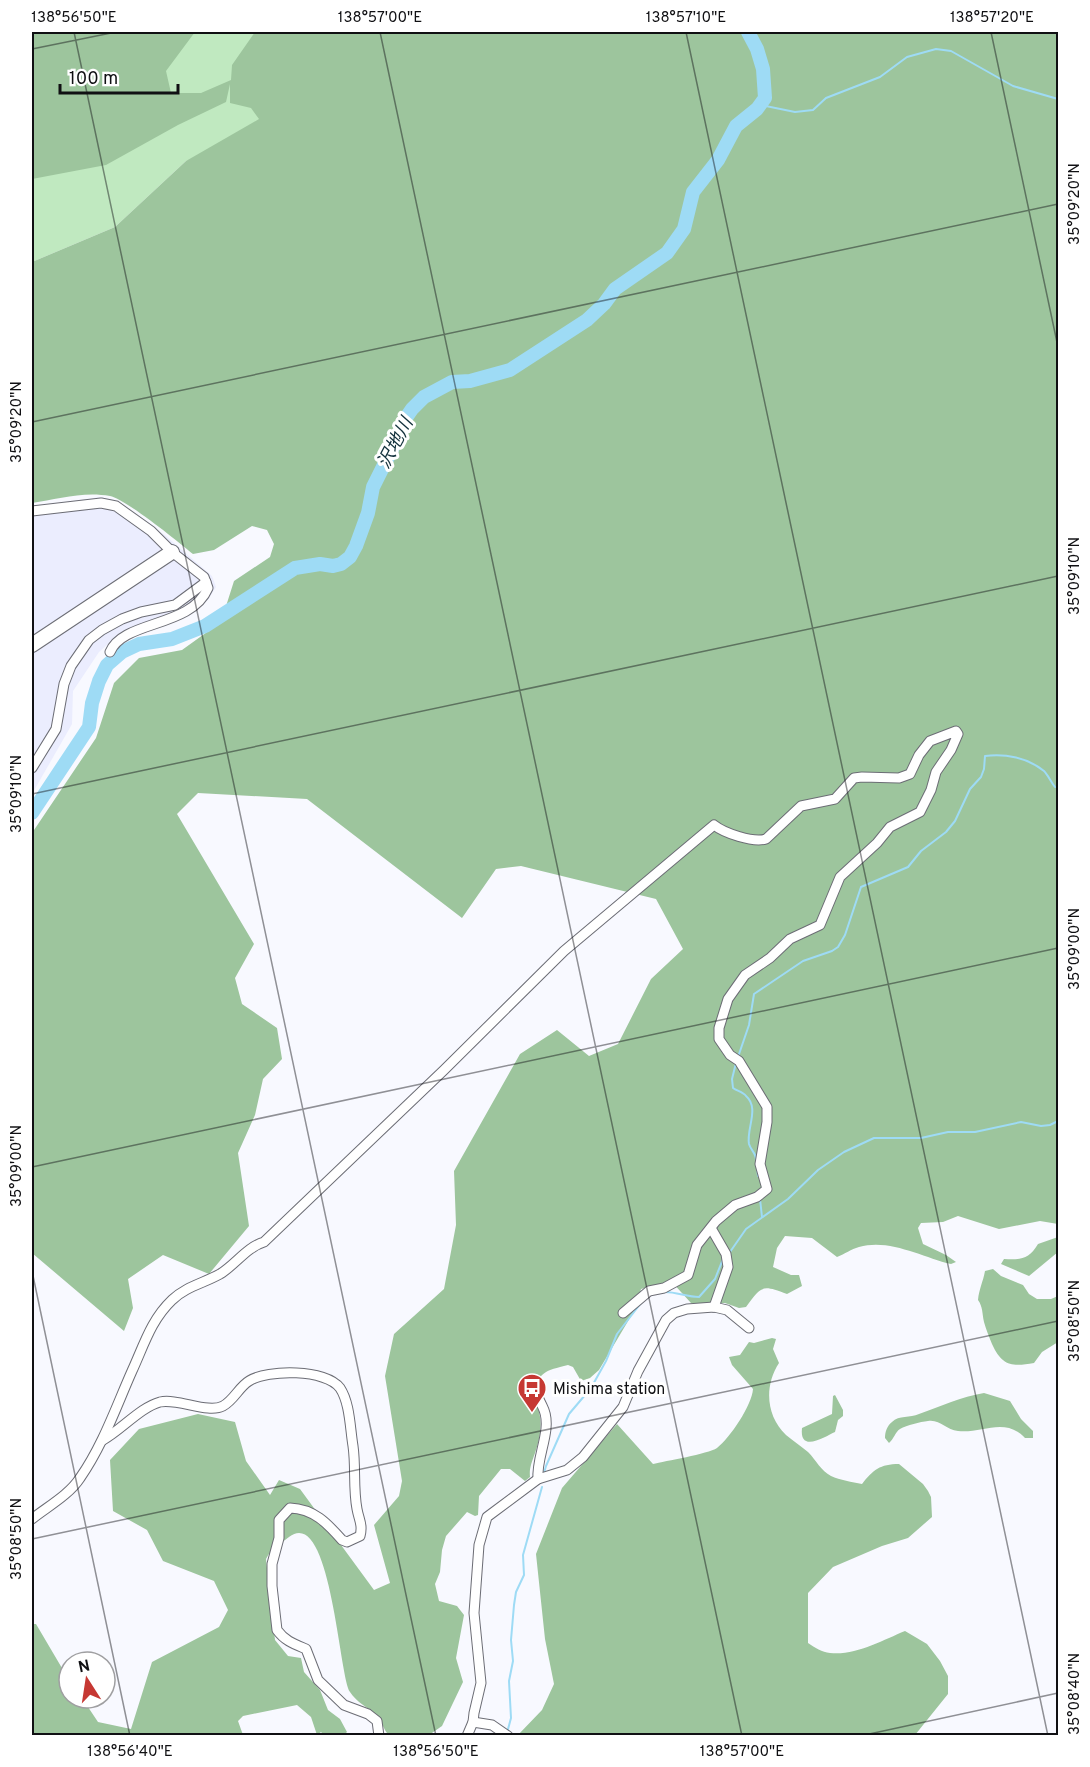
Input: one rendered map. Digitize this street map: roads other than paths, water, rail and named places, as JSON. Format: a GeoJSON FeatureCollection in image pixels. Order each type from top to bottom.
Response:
{"type":"FeatureCollection","features":[{"type":"Feature","properties":{"kind":"street"},"geometry":{"type":"LineString","coordinates":[[32,511],[101,503],[116,506],[151,531],[172,552],[204,577],[208,588],[206,593],[181,614],[122,637],[110,652]]}},
{"type":"Feature","properties":{"kind":"street"},"geometry":{"type":"LineString","coordinates":[[32,645],[172,552]]}},
{"type":"Feature","properties":{"kind":"street"},"geometry":{"type":"LineString","coordinates":[[32,768],[56,729],[64,684],[71,666],[89,640],[122,619],[175,604],[206,582]]}},
{"type":"Feature","properties":{"kind":"street"},"geometry":{"type":"LineString","coordinates":[[32,1519],[80,1479],[103,1440],[146,1335],[160,1313],[174,1298],[190,1287],[220,1274],[255,1244],[264,1242],[444,1070],[564,951],[714,825],[750,839],[758,841],[766,839],[801,806],[835,799],[854,778],[899,778],[910,774],[923,748],[930,741],[956,731],[957,737],[954,744],[936,772],[932,790],[920,812],[890,827],[877,843],[840,877],[820,925],[790,939],[770,958],[745,975],[728,999],[719,1028],[719,1039],[730,1055],[739,1061],[767,1107],[767,1122],[760,1164],[767,1189],[757,1197],[735,1205],[711,1228],[698,1245],[688,1275],[664,1288],[649,1291],[623,1313]]}},
{"type":"Feature","properties":{"kind":"street"},"geometry":{"type":"LineString","coordinates":[[711,1228],[726,1254],[728,1267],[714,1307]]}},
{"type":"Feature","properties":{"kind":"street"},"geometry":{"type":"LineString","coordinates":[[467,1736],[473,1722],[481,1683],[474,1613],[479,1545],[488,1517],[538,1479],[567,1470],[583,1457],[623,1407],[638,1371],[666,1320],[674,1313],[687,1309],[714,1307],[727,1310],[749,1328]]}},
{"type":"Feature","properties":{"kind":"street"},"geometry":{"type":"LineString","coordinates":[[103,1440],[141,1413],[162,1402],[217,1408],[223,1406],[249,1381],[260,1376],[293,1372],[331,1381],[338,1386],[345,1398],[356,1463],[357,1510],[362,1528],[360,1536],[347,1542],[342,1540],[317,1515],[302,1508],[290,1508],[279,1520],[279,1538],[272,1564],[277,1630],[285,1640],[306,1649],[318,1680],[344,1705],[368,1714],[377,1722],[379,1736]]}},
{"type":"Feature","properties":{"kind":"street"},"geometry":{"type":"LineString","coordinates":[[529,1381],[545,1411],[546,1419],[537,1467],[538,1479]]}},
{"type":"Feature","properties":{"kind":"street"},"geometry":{"type":"LineString","coordinates":[[473,1722],[492,1725],[506,1734]]}},
{"type":"Feature","properties":{"kind":"waterway","name":"沢地川"},"geometry":{"type":"LineString","coordinates":[[32,813],[89,727],[92,703],[107,665],[122,652],[139,644],[172,639],[205,626],[295,568],[320,564],[333,566],[341,564],[350,557],[356,546],[368,513],[373,487],[403,422],[424,397],[452,382],[470,381],[510,370],[587,320],[604,304],[615,289],[667,253],[684,229],[693,192],[718,160],[736,126],[757,109],[765,98],[763,69],[757,49],[748,32]]}},
{"type":"Feature","properties":{"kind":"waterway"},"geometry":{"type":"LineString","coordinates":[[761,105],[795,112],[813,110],[826,98],[880,77],[907,57],[936,49],[951,51],[1013,86],[1058,99]]}},
{"type":"Feature","properties":{"kind":"waterway"},"geometry":{"type":"LineString","coordinates":[[738,1057],[749,1025],[754,994],[803,961],[838,947],[845,935],[861,887],[908,867],[921,851],[946,832],[955,821],[970,789],[981,777],[985,756],[1008,756],[1038,766],[1055,787]]}},
{"type":"Feature","properties":{"kind":"waterway"},"geometry":{"type":"LineString","coordinates":[[736,1063],[732,1079],[733,1088],[745,1095],[752,1106],[749,1144],[756,1156],[756,1162]]}},
{"type":"Feature","properties":{"kind":"waterway"},"geometry":{"type":"LineString","coordinates":[[730,1252],[746,1229],[788,1199],[818,1170],[844,1152],[874,1138],[921,1138],[948,1132],[975,1132],[1021,1122],[1041,1126],[1058,1121]]}},
{"type":"Feature","properties":{"kind":"waterway"},"geometry":{"type":"LineString","coordinates":[[757,1167],[758,1176]]}},
{"type":"Feature","properties":{"kind":"waterway"},"geometry":{"type":"LineString","coordinates":[[760,1199],[762,1217]]}},
{"type":"Feature","properties":{"kind":"waterway"},"geometry":{"type":"LineString","coordinates":[[665,1292],[699,1297],[715,1279],[723,1259]]}},
{"type":"Feature","properties":{"kind":"waterway"},"geometry":{"type":"LineString","coordinates":[[544,1473],[569,1414],[591,1388],[606,1361],[617,1334],[641,1303]]}},
{"type":"Feature","properties":{"kind":"waterway"},"geometry":{"type":"LineString","coordinates":[[507,1733],[511,1718],[509,1681],[513,1661],[511,1640],[514,1605],[516,1592],[524,1575],[523,1555],[542,1487]]}},
{"type":"Feature","properties":{"kind":"place","name":"Mishima station"},"geometry":{"type":"Point","coordinates":[532,1414]}}]}
